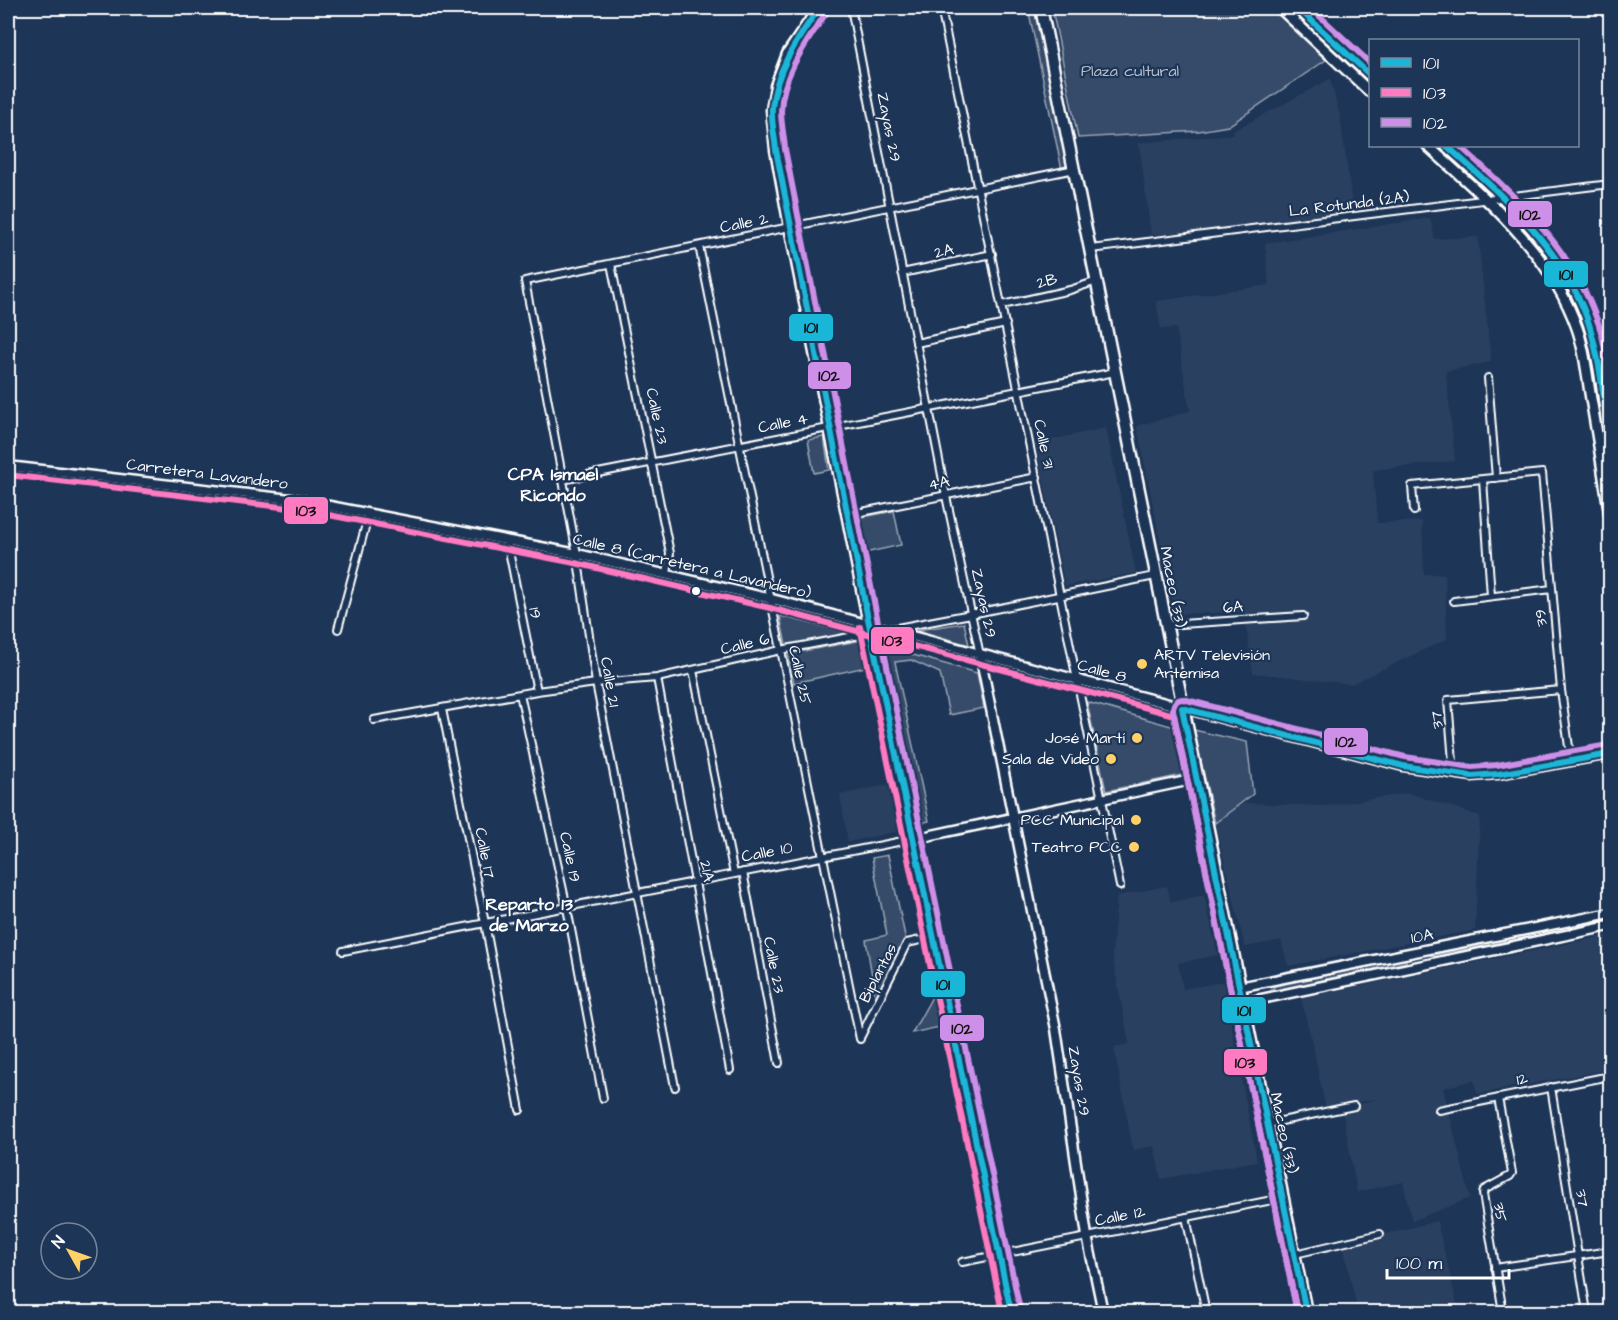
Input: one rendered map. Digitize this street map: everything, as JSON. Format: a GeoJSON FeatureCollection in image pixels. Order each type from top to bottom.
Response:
{"type":"FeatureCollection","features":[{"type":"Feature","properties":{"kind":"main road"},"geometry":{"type":"LineString","coordinates":[[819,8],[788,54],[776,86],[772,110],[790,227],[847,514],[1011,1312]]}},
{"type":"Feature","properties":{"kind":"main road","name":"Maceo (33)"},"geometry":{"type":"LineString","coordinates":[[1041,8],[1196,779],[1295,1254],[1303,1312]]}},
{"type":"Feature","properties":{"kind":"main road"},"geometry":{"type":"LineString","coordinates":[[1280,8],[1369,90]]}},
{"type":"Feature","properties":{"kind":"main road"},"geometry":{"type":"LineString","coordinates":[[1298,8],[1369,73]]}},
{"type":"Feature","properties":{"kind":"main road"},"geometry":{"type":"LineString","coordinates":[[1429,147],[1487,200],[1527,242],[1548,270],[1568,305],[1578,329],[1585,359],[1611,516]]}},
{"type":"Feature","properties":{"kind":"main road"},"geometry":{"type":"LineString","coordinates":[[1448,147],[1504,198],[1544,241],[1558,262],[1588,321],[1611,442]]}},
{"type":"Feature","properties":{"kind":"street","name":"Zayas 29"},"geometry":{"type":"LineString","coordinates":[[851,8],[946,496],[1056,1029],[1088,1236],[1103,1312]]}},
{"type":"Feature","properties":{"kind":"street","name":"Calle 31"},"geometry":{"type":"LineString","coordinates":[[941,8],[1120,886]]}},
{"type":"Feature","properties":{"kind":"street","name":"Calle 2"},"geometry":{"type":"LineString","coordinates":[[525,281],[1075,169]]}},
{"type":"Feature","properties":{"kind":"street","name":"La Rotunda (2A)"},"geometry":{"type":"LineString","coordinates":[[1090,249],[1611,184]]}},
{"type":"Feature","properties":{"kind":"street","name":"Calle 25"},"geometry":{"type":"LineString","coordinates":[[699,246],[860,1038]]}},
{"type":"Feature","properties":{"kind":"street","name":"2A"},"geometry":{"type":"LineString","coordinates":[[902,273],[992,254]]}},
{"type":"Feature","properties":{"kind":"street","name":"Calle 23"},"geometry":{"type":"LineString","coordinates":[[611,264],[670,553],[667,574]]}},
{"type":"Feature","properties":{"kind":"street","name":"2B"},"geometry":{"type":"LineString","coordinates":[[1002,305],[1070,290],[1097,280]]}},
{"type":"Feature","properties":{"kind":"street","name":"Calle 21"},"geometry":{"type":"LineString","coordinates":[[525,281],[577,554],[596,683],[675,1087]]}},
{"type":"Feature","properties":{"kind":"street"},"geometry":{"type":"LineString","coordinates":[[916,343],[1006,324]]}},
{"type":"Feature","properties":{"kind":"street","name":"Calle 4"},"geometry":{"type":"LineString","coordinates":[[562,480],[1115,372]]}},
{"type":"Feature","properties":{"kind":"street"},"geometry":{"type":"LineString","coordinates":[[1414,511],[1412,486],[1496,478],[1488,378]]}},
{"type":"Feature","properties":{"kind":"street","name":"Carretera Lavandero"},"geometry":{"type":"LineString","coordinates":[[8,466],[299,500],[507,541]]}},
{"type":"Feature","properties":{"kind":"street","name":"39"},"geometry":{"type":"LineString","coordinates":[[1496,478],[1542,473],[1562,690],[1571,761]]}},
{"type":"Feature","properties":{"kind":"street","name":"4A"},"geometry":{"type":"LineString","coordinates":[[847,514],[1037,477]]}},
{"type":"Feature","properties":{"kind":"street"},"geometry":{"type":"LineString","coordinates":[[1483,480],[1491,596]]}},
{"type":"Feature","properties":{"kind":"street"},"geometry":{"type":"LineString","coordinates":[[338,629],[369,513]]}},
{"type":"Feature","properties":{"kind":"street","name":"Calle 8 (Carretera a Lavandero)"},"geometry":{"type":"LineString","coordinates":[[507,541],[577,554],[772,599],[870,629]]}},
{"type":"Feature","properties":{"kind":"street","name":"19"},"geometry":{"type":"LineString","coordinates":[[507,541],[537,691]]}},
{"type":"Feature","properties":{"kind":"street"},"geometry":{"type":"LineString","coordinates":[[888,630],[1155,576]]}},
{"type":"Feature","properties":{"kind":"street"},"geometry":{"type":"LineString","coordinates":[[1454,601],[1552,589]]}},
{"type":"Feature","properties":{"kind":"street","name":"6A"},"geometry":{"type":"LineString","coordinates":[[1165,625],[1303,616]]}},
{"type":"Feature","properties":{"kind":"street","name":"Calle 8"},"geometry":{"type":"LineString","coordinates":[[870,629],[888,630],[1403,766],[1472,776],[1498,774],[1611,754]]}},
{"type":"Feature","properties":{"kind":"street","name":"Calle 6"},"geometry":{"type":"LineString","coordinates":[[374,720],[537,691],[657,678],[870,629]]}},
{"type":"Feature","properties":{"kind":"street"},"geometry":{"type":"LineString","coordinates":[[693,670],[734,874]]}},
{"type":"Feature","properties":{"kind":"street","name":"21A"},"geometry":{"type":"LineString","coordinates":[[657,678],[730,1070]]}},
{"type":"Feature","properties":{"kind":"street","name":"37"},"geometry":{"type":"LineString","coordinates":[[1454,774],[1448,700],[1562,690]]}},
{"type":"Feature","properties":{"kind":"street","name":"Calle 19"},"geometry":{"type":"LineString","coordinates":[[520,694],[567,909],[603,1098]]}},
{"type":"Feature","properties":{"kind":"street","name":"Calle 17"},"geometry":{"type":"LineString","coordinates":[[442,709],[520,1110]]}},
{"type":"Feature","properties":{"kind":"street","name":"Calle 10"},"geometry":{"type":"LineString","coordinates":[[343,951],[637,895],[1196,779]]}},
{"type":"Feature","properties":{"kind":"street","name":"Calle 23"},"geometry":{"type":"LineString","coordinates":[[742,872],[779,1063]]}},
{"type":"Feature","properties":{"kind":"street","name":"10A"},"geometry":{"type":"LineString","coordinates":[[1239,987],[1611,913]]}},
{"type":"Feature","properties":{"kind":"street","name":"10A"},"geometry":{"type":"LineString","coordinates":[[1242,1003],[1611,926]]}},
{"type":"Feature","properties":{"kind":"street","name":"Biplantas"},"geometry":{"type":"LineString","coordinates":[[860,1038],[907,943],[934,937]]}},
{"type":"Feature","properties":{"kind":"street"},"geometry":{"type":"LineString","coordinates":[[1414,953],[1417,967]]}},
{"type":"Feature","properties":{"kind":"street","name":"12"},"geometry":{"type":"LineString","coordinates":[[1439,1110],[1611,1076]]}},
{"type":"Feature","properties":{"kind":"street","name":"37"},"geometry":{"type":"LineString","coordinates":[[1551,1087],[1587,1312]]}},
{"type":"Feature","properties":{"kind":"street","name":"35"},"geometry":{"type":"LineString","coordinates":[[1498,1098],[1512,1173],[1484,1190],[1483,1194],[1503,1312]]}},
{"type":"Feature","properties":{"kind":"street"},"geometry":{"type":"LineString","coordinates":[[1267,1124],[1354,1106]]}},
{"type":"Feature","properties":{"kind":"street","name":"Calle 12"},"geometry":{"type":"LineString","coordinates":[[962,1262],[1282,1198]]}},
{"type":"Feature","properties":{"kind":"street"},"geometry":{"type":"LineString","coordinates":[[1185,1217],[1206,1312]]}},
{"type":"Feature","properties":{"kind":"street"},"geometry":{"type":"LineString","coordinates":[[1295,1254],[1380,1234]]}},
{"type":"Feature","properties":{"kind":"street"},"geometry":{"type":"LineString","coordinates":[[1496,1268],[1611,1251]]}},
{"type":"Feature","properties":{"kind":"shaded area"},"geometry":{"type":"Polygon","coordinates":[[[1330,79],[1340,116],[1353,210],[1245,226],[1151,235],[1139,143],[1234,134],[1233,131],[1330,79]]]}},
{"type":"Feature","properties":{"kind":"shaded area"},"geometry":{"type":"Polygon","coordinates":[[[1430,218],[1435,239],[1478,237],[1491,362],[1446,371],[1455,461],[1373,470],[1377,523],[1422,521],[1424,574],[1445,574],[1447,639],[1351,684],[1253,673],[1244,612],[1175,614],[1137,426],[1190,411],[1176,328],[1161,329],[1156,301],[1269,285],[1265,243],[1430,218]]]}},
{"type":"Feature","properties":{"kind":"shaded area"},"geometry":{"type":"Polygon","coordinates":[[[1106,428],[1136,573],[1065,586],[1036,443],[1106,428]]]}},
{"type":"Feature","properties":{"kind":"shaded area"},"geometry":{"type":"Polygon","coordinates":[[[891,784],[899,831],[848,842],[840,795],[891,784]]]}},
{"type":"Feature","properties":{"kind":"shaded area"},"geometry":{"type":"Polygon","coordinates":[[[1408,793],[1480,816],[1475,930],[1288,966],[1281,940],[1245,947],[1215,823],[1245,803],[1327,806],[1408,793]]]}},
{"type":"Feature","properties":{"kind":"shaded area"},"geometry":{"type":"Polygon","coordinates":[[[1167,886],[1171,902],[1204,895],[1218,955],[1178,963],[1183,989],[1223,982],[1257,1161],[1161,1179],[1154,1146],[1133,1150],[1114,1047],[1129,1044],[1112,954],[1117,896],[1167,886]]]}},
{"type":"Feature","properties":{"kind":"shaded area"},"geometry":{"type":"Polygon","coordinates":[[[1610,935],[1610,1069],[1477,1094],[1474,1080],[1443,1088],[1470,1198],[1412,1221],[1403,1182],[1357,1192],[1342,1109],[1378,1099],[1325,1106],[1301,998],[1610,935]]]}},
{"type":"Feature","properties":{"kind":"shaded area"},"geometry":{"type":"Polygon","coordinates":[[[1437,1221],[1459,1312],[1318,1312],[1356,1304],[1343,1245],[1437,1221]]]}},
{"type":"Feature","properties":{"kind":"green space"},"geometry":{"type":"Polygon","coordinates":[[[1028,8],[1035,8],[1068,168],[1062,170],[1028,8]]]}},
{"type":"Feature","properties":{"kind":"green space","name":"Plaza cultural"},"geometry":{"type":"Polygon","coordinates":[[[1052,8],[1271,8],[1326,60],[1228,126],[1199,131],[1078,138],[1052,8]]]}},
{"type":"Feature","properties":{"kind":"green space"},"geometry":{"type":"Polygon","coordinates":[[[1513,216],[1547,255],[1568,289],[1579,313],[1593,366],[1610,486],[1588,353],[1576,312],[1546,259],[1512,218],[1513,216]]]}},
{"type":"Feature","properties":{"kind":"green space"},"geometry":{"type":"Polygon","coordinates":[[[824,437],[829,470],[814,473],[808,440],[824,437]]]}},
{"type":"Feature","properties":{"kind":"green space"},"geometry":{"type":"Polygon","coordinates":[[[894,511],[901,545],[860,554],[853,519],[894,511]]]}},
{"type":"Feature","properties":{"kind":"green space"},"geometry":{"type":"Polygon","coordinates":[[[780,616],[853,634],[786,645],[780,616]]]}},
{"type":"Feature","properties":{"kind":"green space"},"geometry":{"type":"Polygon","coordinates":[[[964,623],[969,645],[917,630],[964,623]]]}},
{"type":"Feature","properties":{"kind":"green space"},"geometry":{"type":"Polygon","coordinates":[[[863,640],[866,643],[870,666],[794,683],[788,654],[863,640]]]}},
{"type":"Feature","properties":{"kind":"green space"},"geometry":{"type":"Polygon","coordinates":[[[881,646],[977,673],[984,708],[949,715],[940,673],[911,660],[895,662],[929,821],[917,824],[881,646]]]}},
{"type":"Feature","properties":{"kind":"green space"},"geometry":{"type":"Polygon","coordinates":[[[1087,702],[1178,728],[1187,774],[1106,791],[1087,702]]]}},
{"type":"Feature","properties":{"kind":"green space"},"geometry":{"type":"Polygon","coordinates":[[[1194,730],[1247,742],[1253,794],[1215,823],[1194,730]]]}},
{"type":"Feature","properties":{"kind":"green space"},"geometry":{"type":"Polygon","coordinates":[[[888,855],[906,941],[876,1000],[866,940],[887,935],[872,858],[888,855]]]}},
{"type":"Feature","properties":{"kind":"green space"},"geometry":{"type":"Polygon","coordinates":[[[1610,918],[1610,921],[1431,956],[1429,954],[1610,918]]]}},
{"type":"Feature","properties":{"kind":"green space"},"geometry":{"type":"Polygon","coordinates":[[[1406,959],[1406,962],[1272,989],[1275,986],[1406,959]]]}},
{"type":"Feature","properties":{"kind":"green space"},"geometry":{"type":"Polygon","coordinates":[[[937,988],[944,1026],[912,1033],[937,988]]]}},
{"type":"Feature","properties":{"kind":"transit line","name":"101"},"geometry":{"type":"LineString","coordinates":[[819,8],[789,55],[778,80],[772,108],[776,150],[871,634],[1011,1312]]}},
{"type":"Feature","properties":{"kind":"transit line","name":"101"},"geometry":{"type":"LineString","coordinates":[[1298,8],[1369,74]]}},
{"type":"Feature","properties":{"kind":"transit line","name":"102"},"geometry":{"type":"LineString","coordinates":[[1311,8],[1369,62]]}},
{"type":"Feature","properties":{"kind":"transit line","name":"102"},"geometry":{"type":"LineString","coordinates":[[826,13],[797,59],[782,97],[781,120],[785,149],[880,632],[1020,1310]]}},
{"type":"Feature","properties":{"kind":"transit line","name":"101"},"geometry":{"type":"LineString","coordinates":[[1448,147],[1530,226],[1565,272],[1578,297],[1593,338],[1610,442]]}},
{"type":"Feature","properties":{"kind":"transit line","name":"102"},"geometry":{"type":"LineString","coordinates":[[1461,147],[1520,203],[1556,245],[1571,267],[1585,291],[1599,325],[1610,380]]}},
{"type":"Feature","properties":{"kind":"transit line","name":"103"},"geometry":{"type":"LineString","coordinates":[[8,475],[298,509],[575,563],[770,608],[1174,715],[1297,1312]]}},
{"type":"Feature","properties":{"kind":"transit line","name":"103"},"geometry":{"type":"LineString","coordinates":[[860,627],[1002,1312]]}},
{"type":"Feature","properties":{"kind":"transit line","name":"102"},"geometry":{"type":"LineString","coordinates":[[1297,1312],[1173,710],[1175,703],[1183,699],[1405,757],[1472,767],[1497,765],[1608,745]]}},
{"type":"Feature","properties":{"kind":"transit line","name":"101"},"geometry":{"type":"LineString","coordinates":[[1182,708],[1306,1312]]}},
{"type":"Feature","properties":{"kind":"transit line","name":"101"},"geometry":{"type":"LineString","coordinates":[[1182,708],[1403,766],[1472,776],[1498,774],[1610,754]]}},
{"type":"Feature","properties":{"kind":"place","name":"ARTV Televisión Artemisa"},"geometry":{"type":"Point","coordinates":[1142,664]}},
{"type":"Feature","properties":{"kind":"place","name":"José Martí"},"geometry":{"type":"Point","coordinates":[1137,738]}},
{"type":"Feature","properties":{"kind":"place","name":"Sala de Video"},"geometry":{"type":"Point","coordinates":[1111,759]}},
{"type":"Feature","properties":{"kind":"place","name":"PCC Municipal"},"geometry":{"type":"Point","coordinates":[1136,820]}},
{"type":"Feature","properties":{"kind":"place","name":"Teatro PCC"},"geometry":{"type":"Point","coordinates":[1134,847]}},
{"type":"Feature","properties":{"kind":"district","name":"CPA Ismael Ricondo"},"geometry":{"type":"Point","coordinates":[553,484]}},
{"type":"Feature","properties":{"kind":"district","name":"Reparto 13 de Marzo"},"geometry":{"type":"Point","coordinates":[529,914]}}]}
